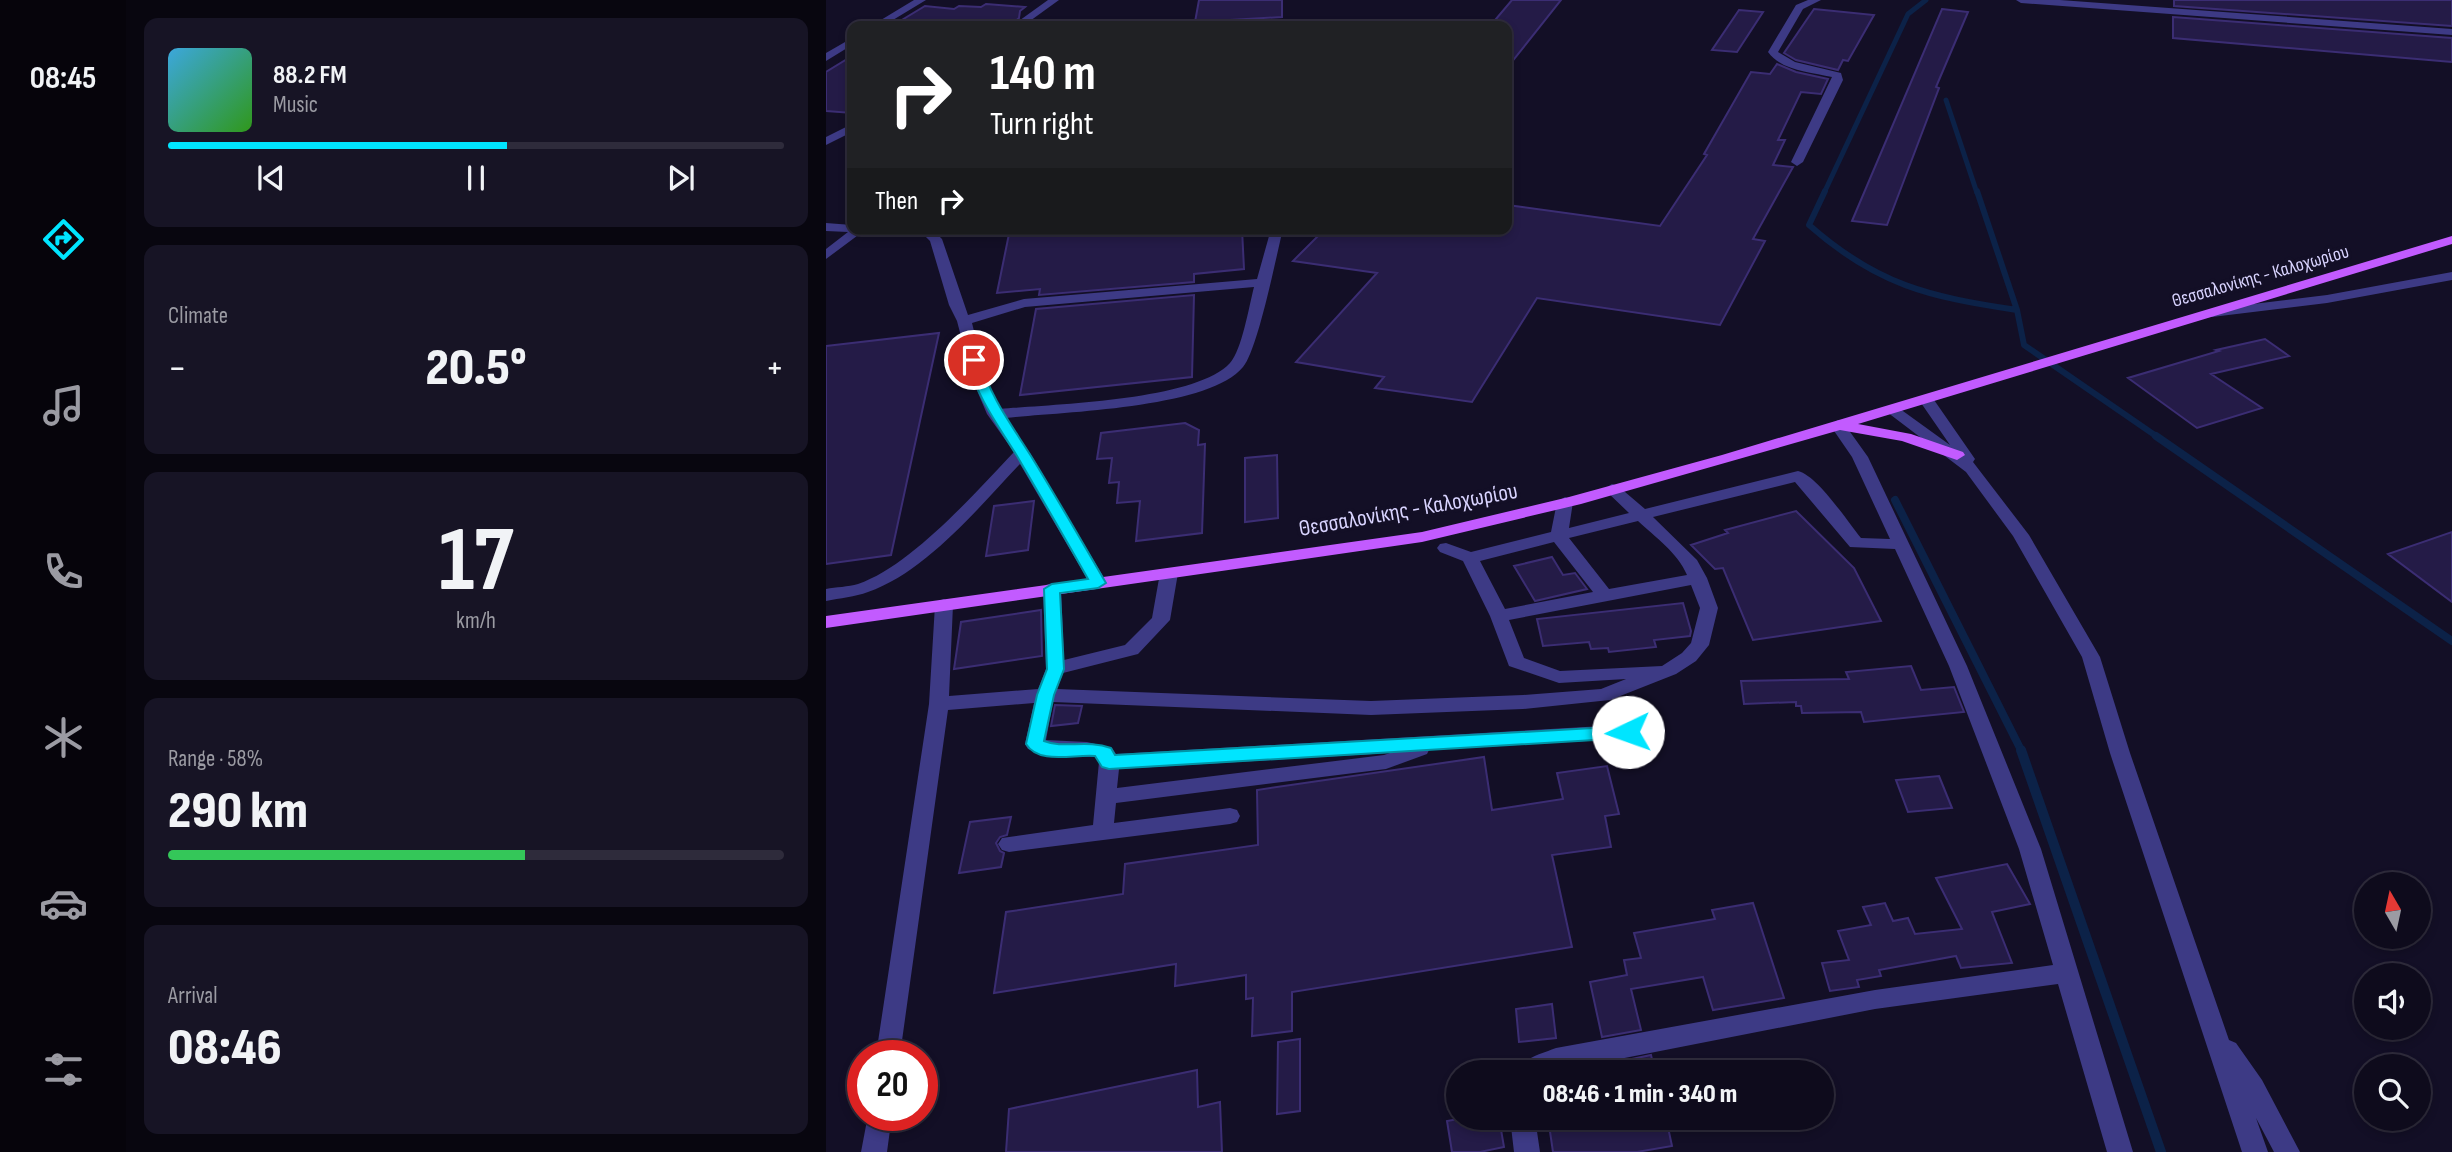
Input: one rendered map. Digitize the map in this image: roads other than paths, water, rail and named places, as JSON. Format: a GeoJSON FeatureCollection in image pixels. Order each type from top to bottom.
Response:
{"type":"FeatureCollection","features":[{"type":"Feature","properties":{"kind":"main road","name":"Θεσσαλονίκης - Καλοχωρίου"},"geometry":{"type":"LineString","coordinates":[[826,622],[1422,537],[1517,516],[1927,400],[2081,350],[2452,240]]}},
{"type":"Feature","properties":{"kind":"main road"},"geometry":{"type":"LineString","coordinates":[[1838,425],[1905,437],[1957,455]]}},
{"type":"Feature","properties":{"kind":"street"},"geometry":{"type":"LineString","coordinates":[[885,21],[921,0]]}},
{"type":"Feature","properties":{"kind":"street"},"geometry":{"type":"LineString","coordinates":[[1024,21],[1054,0]]}},
{"type":"Feature","properties":{"kind":"street"},"geometry":{"type":"LineString","coordinates":[[1797,162],[1839,80],[1837,75],[1781,61],[1773,52],[1799,7],[1816,0]]}},
{"type":"Feature","properties":{"kind":"street"},"geometry":{"type":"LineString","coordinates":[[2021,0],[2078,2],[2452,32]]}},
{"type":"Feature","properties":{"kind":"street"},"geometry":{"type":"LineString","coordinates":[[826,58],[847,44]]}},
{"type":"Feature","properties":{"kind":"street"},"geometry":{"type":"LineString","coordinates":[[826,142],[847,130]]}},
{"type":"Feature","properties":{"kind":"street"},"geometry":{"type":"LineString","coordinates":[[826,227],[847,229]]}},
{"type":"Feature","properties":{"kind":"street"},"geometry":{"type":"LineString","coordinates":[[826,255],[852,235]]}},
{"type":"Feature","properties":{"kind":"street"},"geometry":{"type":"LineString","coordinates":[[932,235],[936,239],[956,305],[964,321],[979,379],[995,414],[1022,453],[1098,583]]}},
{"type":"Feature","properties":{"kind":"street"},"geometry":{"type":"LineString","coordinates":[[995,414],[1188,392],[1219,378],[1237,365],[1264,282],[1276,235]]}},
{"type":"Feature","properties":{"kind":"street"},"geometry":{"type":"LineString","coordinates":[[2205,313],[2327,299],[2452,276]]}},
{"type":"Feature","properties":{"kind":"street"},"geometry":{"type":"LineString","coordinates":[[964,321],[1024,303],[1264,282]]}},
{"type":"Feature","properties":{"kind":"street"},"geometry":{"type":"LineString","coordinates":[[1927,400],[1972,469],[2021,535],[2091,657],[2120,753],[2255,1152]]}},
{"type":"Feature","properties":{"kind":"street"},"geometry":{"type":"LineString","coordinates":[[1891,409],[1957,455],[1972,469]]}},
{"type":"Feature","properties":{"kind":"street"},"geometry":{"type":"LineString","coordinates":[[1838,425],[1860,457],[1958,666],[2025,837],[2069,973],[2120,1152]]}},
{"type":"Feature","properties":{"kind":"street"},"geometry":{"type":"LineString","coordinates":[[826,595],[864,587],[898,568],[951,524],[1022,453]]}},
{"type":"Feature","properties":{"kind":"street"},"geometry":{"type":"LineString","coordinates":[[1446,548],[1470,558],[1798,476],[1813,490],[1856,543],[1900,543]]}},
{"type":"Feature","properties":{"kind":"street"},"geometry":{"type":"LineString","coordinates":[[939,704],[1045,695],[1371,708],[1523,702],[1603,695],[1669,670],[1689,657],[1700,645],[1709,608],[1691,564],[1644,516],[1612,489]]}},
{"type":"Feature","properties":{"kind":"street"},"geometry":{"type":"LineString","coordinates":[[1565,502],[1559,537],[1604,595]]}},
{"type":"Feature","properties":{"kind":"street"},"geometry":{"type":"LineString","coordinates":[[1470,558],[1499,616],[1516,662],[1559,677],[1669,670]]}},
{"type":"Feature","properties":{"kind":"street"},"geometry":{"type":"LineString","coordinates":[[1055,669],[1130,650],[1161,620],[1169,573]]}},
{"type":"Feature","properties":{"kind":"street"},"geometry":{"type":"LineString","coordinates":[[1499,616],[1698,578]]}},
{"type":"Feature","properties":{"kind":"street"},"geometry":{"type":"LineString","coordinates":[[1052,589],[1055,669],[1045,695],[1035,744],[1052,751],[1079,748],[1105,753],[1109,762],[1103,832]]}},
{"type":"Feature","properties":{"kind":"street"},"geometry":{"type":"LineString","coordinates":[[890,1040],[939,704],[944,605]]}},
{"type":"Feature","properties":{"kind":"street"},"geometry":{"type":"LineString","coordinates":[[1109,762],[1655,730]]}},
{"type":"Feature","properties":{"kind":"street"},"geometry":{"type":"LineString","coordinates":[[1106,797],[1386,762],[1434,743]]}},
{"type":"Feature","properties":{"kind":"street"},"geometry":{"type":"LineString","coordinates":[[1009,844],[1230,816]]}},
{"type":"Feature","properties":{"kind":"street"},"geometry":{"type":"LineString","coordinates":[[1553,1060],[1838,1006],[2069,973]]}},
{"type":"Feature","properties":{"kind":"street"},"geometry":{"type":"LineString","coordinates":[[2215,1032],[2253,1088],[2287,1152]]}},
{"type":"Feature","properties":{"kind":"street"},"geometry":{"type":"LineString","coordinates":[[1524,1130],[1527,1152]]}},
{"type":"Feature","properties":{"kind":"street"},"geometry":{"type":"LineString","coordinates":[[874,1152],[877,1131]]}},
{"type":"Feature","properties":{"kind":"waterway"},"geometry":{"type":"LineString","coordinates":[[1824,193],[1908,14],[1926,0]]}},
{"type":"Feature","properties":{"kind":"waterway"},"geometry":{"type":"LineString","coordinates":[[1946,100],[1977,193]]}},
{"type":"Feature","properties":{"kind":"waterway"},"geometry":{"type":"LineString","coordinates":[[1825,191],[1809,225],[1858,262],[1881,275],[1930,293],[2017,310]]}},
{"type":"Feature","properties":{"kind":"waterway"},"geometry":{"type":"LineString","coordinates":[[1977,191],[2017,310]]}},
{"type":"Feature","properties":{"kind":"waterway"},"geometry":{"type":"LineString","coordinates":[[2017,310],[2024,345],[2159,438]]}},
{"type":"Feature","properties":{"kind":"waterway"},"geometry":{"type":"LineString","coordinates":[[2156,436],[2452,641]]}},
{"type":"Feature","properties":{"kind":"waterway"},"geometry":{"type":"LineString","coordinates":[[1895,500],[2021,750]]}},
{"type":"Feature","properties":{"kind":"waterway"},"geometry":{"type":"LineString","coordinates":[[2021,750],[2161,1152]]}}]}
